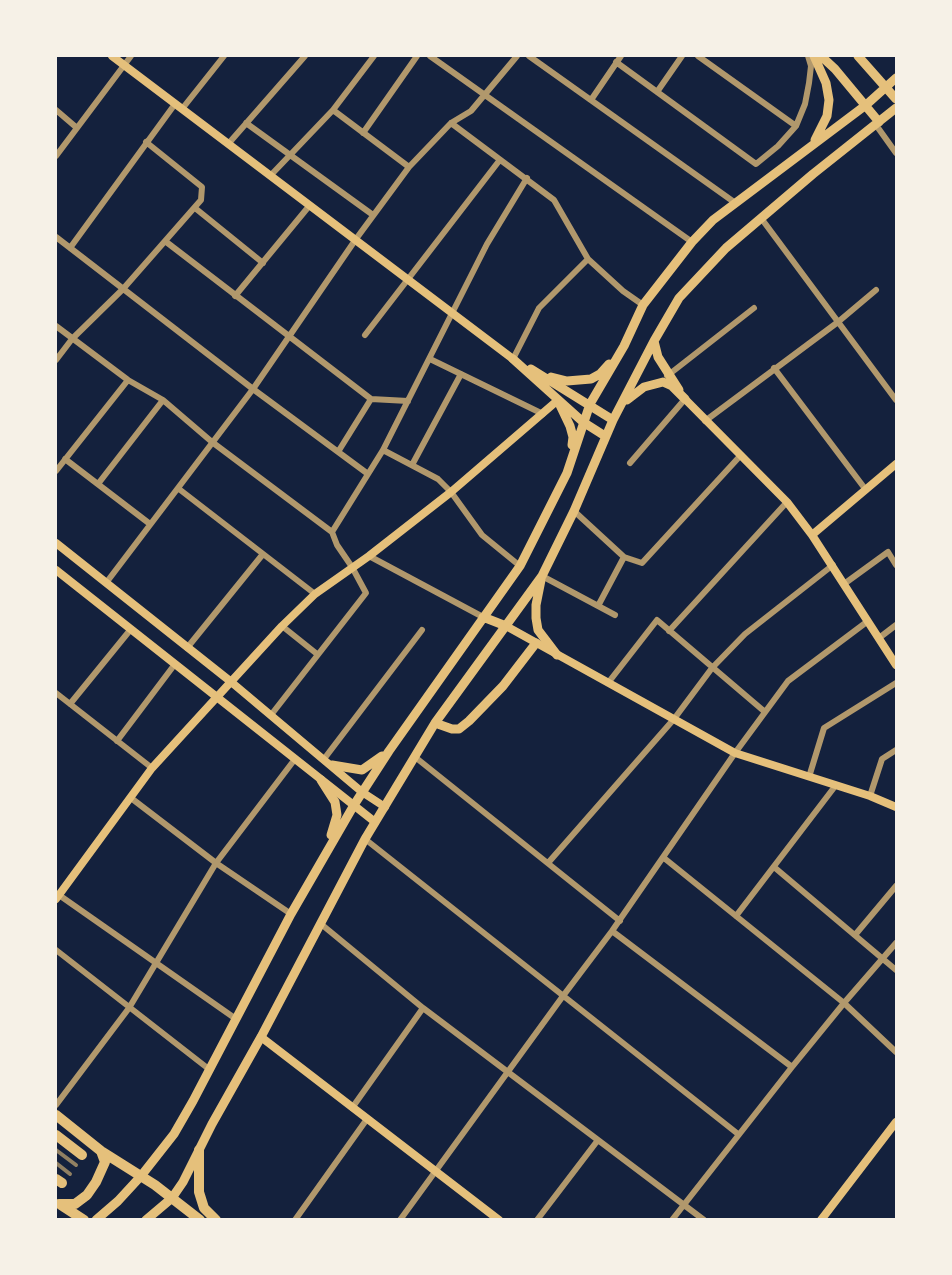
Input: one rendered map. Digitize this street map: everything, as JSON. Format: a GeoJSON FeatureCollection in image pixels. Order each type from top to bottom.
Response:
{"type":"FeatureCollection","features":[{"type":"Feature","properties":{"kind":"highway"},"geometry":{"type":"LineString","coordinates":[[56,1115],[101,1151],[141,1176],[200,1220]]}},
{"type":"Feature","properties":{"kind":"highway"},"geometry":{"type":"LineString","coordinates":[[56,1135],[82,1155]]}},
{"type":"Feature","properties":{"kind":"highway"},"geometry":{"type":"LineString","coordinates":[[199,1150],[199,1192],[204,1208],[216,1220]]}},
{"type":"Feature","properties":{"kind":"highway"},"geometry":{"type":"LineString","coordinates":[[57,1203],[75,1204],[87,1195],[105,1162],[101,1151]]}},
{"type":"Feature","properties":{"kind":"highway"},"geometry":{"type":"LineString","coordinates":[[57,1203],[84,1220]]}},
{"type":"Feature","properties":{"kind":"main road"},"geometry":{"type":"LineString","coordinates":[[112,56],[453,311],[513,359],[583,422],[605,436]]}},
{"type":"Feature","properties":{"kind":"main road"},"geometry":{"type":"LineString","coordinates":[[812,144],[820,135],[829,100],[826,83],[814,56]]}},
{"type":"Feature","properties":{"kind":"main road"},"geometry":{"type":"LineString","coordinates":[[821,56],[866,105],[877,124]]}},
{"type":"Feature","properties":{"kind":"main road"},"geometry":{"type":"LineString","coordinates":[[858,56],[897,99]]}},
{"type":"Feature","properties":{"kind":"main road"},"geometry":{"type":"LineString","coordinates":[[96,1220],[141,1176],[174,1134],[291,914],[354,805],[389,751],[520,566],[567,473],[590,404],[624,346],[643,305],[692,242],[734,202],[866,105],[897,78]]}},
{"type":"Feature","properties":{"kind":"main road"},"geometry":{"type":"LineString","coordinates":[[146,1220],[172,1198],[183,1182],[365,839],[435,723],[542,576],[574,511],[605,436],[679,298],[726,248],[813,174],[897,108]]}},
{"type":"Feature","properties":{"kind":"main road"},"geometry":{"type":"LineString","coordinates":[[654,341],[666,378],[705,421],[787,502],[833,565],[897,665]]}},
{"type":"Feature","properties":{"kind":"main road"},"geometry":{"type":"LineString","coordinates":[[540,374],[567,381],[591,380],[600,374],[624,346]]}},
{"type":"Feature","properties":{"kind":"main road"},"geometry":{"type":"LineString","coordinates":[[513,359],[614,420]]}},
{"type":"Feature","properties":{"kind":"main road"},"geometry":{"type":"LineString","coordinates":[[623,404],[644,387],[666,378]]}},
{"type":"Feature","properties":{"kind":"main road"},"geometry":{"type":"LineString","coordinates":[[57,897],[152,768],[282,626],[315,594],[369,556],[451,492],[558,400]]}},
{"type":"Feature","properties":{"kind":"main road"},"geometry":{"type":"LineString","coordinates":[[558,400],[573,437],[567,473]]}},
{"type":"Feature","properties":{"kind":"main road"},"geometry":{"type":"LineString","coordinates":[[812,535],[897,464]]}},
{"type":"Feature","properties":{"kind":"main road"},"geometry":{"type":"LineString","coordinates":[[56,543],[230,681],[362,792],[385,807]]}},
{"type":"Feature","properties":{"kind":"main road"},"geometry":{"type":"LineString","coordinates":[[56,570],[375,822]]}},
{"type":"Feature","properties":{"kind":"main road"},"geometry":{"type":"LineString","coordinates":[[542,576],[536,605],[538,630],[557,655]]}},
{"type":"Feature","properties":{"kind":"main road"},"geometry":{"type":"LineString","coordinates":[[483,617],[506,626],[735,753],[870,796],[897,807]]}},
{"type":"Feature","properties":{"kind":"main road"},"geometry":{"type":"LineString","coordinates":[[435,723],[459,729],[470,721],[503,686],[536,643]]}},
{"type":"Feature","properties":{"kind":"main road"},"geometry":{"type":"LineString","coordinates":[[328,762],[362,770],[389,751]]}},
{"type":"Feature","properties":{"kind":"main road"},"geometry":{"type":"LineString","coordinates":[[321,780],[335,802],[337,815],[328,848]]}},
{"type":"Feature","properties":{"kind":"main road"},"geometry":{"type":"LineString","coordinates":[[261,1036],[500,1220]]}},
{"type":"Feature","properties":{"kind":"main road"},"geometry":{"type":"LineString","coordinates":[[821,1220],[897,1122]]}},
{"type":"Feature","properties":{"kind":"street"},"geometry":{"type":"LineString","coordinates":[[56,156],[131,56]]}},
{"type":"Feature","properties":{"kind":"street"},"geometry":{"type":"LineString","coordinates":[[70,248],[146,142],[224,56]]}},
{"type":"Feature","properties":{"kind":"street"},"geometry":{"type":"LineString","coordinates":[[229,143],[305,56]]}},
{"type":"Feature","properties":{"kind":"street"},"geometry":{"type":"LineString","coordinates":[[271,175],[333,110],[374,56]]}},
{"type":"Feature","properties":{"kind":"street"},"geometry":{"type":"LineString","coordinates":[[363,133],[417,56]]}},
{"type":"Feature","properties":{"kind":"street"},"geometry":{"type":"LineString","coordinates":[[430,56],[692,242]]}},
{"type":"Feature","properties":{"kind":"street"},"geometry":{"type":"LineString","coordinates":[[106,583],[253,389],[356,239],[409,167],[451,123],[471,111],[517,56]]}},
{"type":"Feature","properties":{"kind":"street"},"geometry":{"type":"LineString","coordinates":[[529,56],[734,202]]}},
{"type":"Feature","properties":{"kind":"street"},"geometry":{"type":"LineString","coordinates":[[591,100],[621,56]]}},
{"type":"Feature","properties":{"kind":"street"},"geometry":{"type":"LineString","coordinates":[[657,92],[682,56]]}},
{"type":"Feature","properties":{"kind":"street"},"geometry":{"type":"LineString","coordinates":[[698,56],[796,126]]}},
{"type":"Feature","properties":{"kind":"street"},"geometry":{"type":"LineString","coordinates":[[616,62],[756,164],[778,146],[796,126],[805,104],[811,66],[808,56]]}},
{"type":"Feature","properties":{"kind":"street"},"geometry":{"type":"LineString","coordinates":[[56,110],[78,128]]}},
{"type":"Feature","properties":{"kind":"street"},"geometry":{"type":"LineString","coordinates":[[333,110],[409,167]]}},
{"type":"Feature","properties":{"kind":"street"},"geometry":{"type":"LineString","coordinates":[[246,123],[373,215]]}},
{"type":"Feature","properties":{"kind":"street"},"geometry":{"type":"LineString","coordinates":[[451,123],[554,200],[588,259],[623,291],[643,305]]}},
{"type":"Feature","properties":{"kind":"street"},"geometry":{"type":"LineString","coordinates":[[877,124],[897,153]]}},
{"type":"Feature","properties":{"kind":"street"},"geometry":{"type":"LineString","coordinates":[[56,360],[72,339],[123,289],[201,200],[202,187],[146,142]]}},
{"type":"Feature","properties":{"kind":"street"},"geometry":{"type":"LineString","coordinates":[[365,335],[499,160]]}},
{"type":"Feature","properties":{"kind":"street"},"geometry":{"type":"LineString","coordinates":[[332,532],[383,450],[487,244],[527,178]]}},
{"type":"Feature","properties":{"kind":"street"},"geometry":{"type":"LineString","coordinates":[[236,296],[310,205]]}},
{"type":"Feature","properties":{"kind":"street"},"geometry":{"type":"LineString","coordinates":[[195,208],[263,263]]}},
{"type":"Feature","properties":{"kind":"street"},"geometry":{"type":"LineString","coordinates":[[761,218],[897,400]]}},
{"type":"Feature","properties":{"kind":"street"},"geometry":{"type":"LineString","coordinates":[[57,241],[70,248],[368,474]]}},
{"type":"Feature","properties":{"kind":"street"},"geometry":{"type":"LineString","coordinates":[[165,241],[371,399],[408,401]]}},
{"type":"Feature","properties":{"kind":"street"},"geometry":{"type":"LineString","coordinates":[[513,359],[539,308],[588,259]]}},
{"type":"Feature","properties":{"kind":"street"},"geometry":{"type":"LineString","coordinates":[[705,421],[838,322],[876,290]]}},
{"type":"Feature","properties":{"kind":"street"},"geometry":{"type":"LineString","coordinates":[[666,378],[754,308]]}},
{"type":"Feature","properties":{"kind":"street"},"geometry":{"type":"LineString","coordinates":[[56,326],[128,380],[163,400],[212,442],[332,532],[337,545],[352,567],[366,593],[271,715]]}},
{"type":"Feature","properties":{"kind":"street"},"geometry":{"type":"LineString","coordinates":[[430,359],[543,414]]}},
{"type":"Feature","properties":{"kind":"street"},"geometry":{"type":"LineString","coordinates":[[774,368],[866,490]]}},
{"type":"Feature","properties":{"kind":"street"},"geometry":{"type":"LineString","coordinates":[[412,465],[461,374]]}},
{"type":"Feature","properties":{"kind":"street"},"geometry":{"type":"LineString","coordinates":[[56,471],[128,380]]}},
{"type":"Feature","properties":{"kind":"street"},"geometry":{"type":"LineString","coordinates":[[338,452],[371,399]]}},
{"type":"Feature","properties":{"kind":"street"},"geometry":{"type":"LineString","coordinates":[[630,463],[685,399]]}},
{"type":"Feature","properties":{"kind":"street"},"geometry":{"type":"LineString","coordinates":[[98,484],[163,400]]}},
{"type":"Feature","properties":{"kind":"street"},"geometry":{"type":"LineString","coordinates":[[383,450],[438,479],[451,492],[482,535],[520,566]]}},
{"type":"Feature","properties":{"kind":"street"},"geometry":{"type":"LineString","coordinates":[[574,511],[624,557],[642,563],[741,455]]}},
{"type":"Feature","properties":{"kind":"street"},"geometry":{"type":"LineString","coordinates":[[65,459],[150,524]]}},
{"type":"Feature","properties":{"kind":"street"},"geometry":{"type":"LineString","coordinates":[[179,489],[315,594]]}},
{"type":"Feature","properties":{"kind":"street"},"geometry":{"type":"LineString","coordinates":[[669,631],[787,502]]}},
{"type":"Feature","properties":{"kind":"street"},"geometry":{"type":"LineString","coordinates":[[844,584],[888,552],[897,566]]}},
{"type":"Feature","properties":{"kind":"street"},"geometry":{"type":"LineString","coordinates":[[187,648],[263,555]]}},
{"type":"Feature","properties":{"kind":"street"},"geometry":{"type":"LineString","coordinates":[[369,556],[483,617]]}},
{"type":"Feature","properties":{"kind":"street"},"geometry":{"type":"LineString","coordinates":[[598,606],[624,557]]}},
{"type":"Feature","properties":{"kind":"street"},"geometry":{"type":"LineString","coordinates":[[548,863],[674,719],[712,668],[745,634],[833,565]]}},
{"type":"Feature","properties":{"kind":"street"},"geometry":{"type":"LineString","coordinates":[[542,576],[615,615]]}},
{"type":"Feature","properties":{"kind":"street"},"geometry":{"type":"LineString","coordinates":[[608,682],[657,620],[765,712]]}},
{"type":"Feature","properties":{"kind":"street"},"geometry":{"type":"LineString","coordinates":[[400,1220],[620,921],[735,753],[788,681],[868,621]]}},
{"type":"Feature","properties":{"kind":"street"},"geometry":{"type":"LineString","coordinates":[[879,638],[897,625]]}},
{"type":"Feature","properties":{"kind":"street"},"geometry":{"type":"LineString","coordinates":[[282,626],[317,654]]}},
{"type":"Feature","properties":{"kind":"street"},"geometry":{"type":"LineString","coordinates":[[70,704],[130,629]]}},
{"type":"Feature","properties":{"kind":"street"},"geometry":{"type":"LineString","coordinates":[[328,762],[422,630]]}},
{"type":"Feature","properties":{"kind":"street"},"geometry":{"type":"LineString","coordinates":[[117,741],[175,664]]}},
{"type":"Feature","properties":{"kind":"street"},"geometry":{"type":"LineString","coordinates":[[809,777],[824,728],[897,683]]}},
{"type":"Feature","properties":{"kind":"street"},"geometry":{"type":"LineString","coordinates":[[56,693],[152,768]]}},
{"type":"Feature","properties":{"kind":"street"},"geometry":{"type":"LineString","coordinates":[[870,796],[882,759],[897,750]]}},
{"type":"Feature","properties":{"kind":"street"},"geometry":{"type":"LineString","coordinates":[[415,757],[620,921]]}},
{"type":"Feature","properties":{"kind":"street"},"geometry":{"type":"LineString","coordinates":[[56,1106],[129,1008],[216,863],[295,759]]}},
{"type":"Feature","properties":{"kind":"street"},"geometry":{"type":"LineString","coordinates":[[736,916],[836,785]]}},
{"type":"Feature","properties":{"kind":"street"},"geometry":{"type":"LineString","coordinates":[[131,798],[216,863],[291,914]]}},
{"type":"Feature","properties":{"kind":"street"},"geometry":{"type":"LineString","coordinates":[[365,839],[738,1134]]}},
{"type":"Feature","properties":{"kind":"street"},"geometry":{"type":"LineString","coordinates":[[664,858],[844,1003],[897,1052]]}},
{"type":"Feature","properties":{"kind":"street"},"geometry":{"type":"LineString","coordinates":[[774,867],[897,970]]}},
{"type":"Feature","properties":{"kind":"street"},"geometry":{"type":"LineString","coordinates":[[855,934],[897,886]]}},
{"type":"Feature","properties":{"kind":"street"},"geometry":{"type":"LineString","coordinates":[[57,897],[236,1019]]}},
{"type":"Feature","properties":{"kind":"street"},"geometry":{"type":"LineString","coordinates":[[321,924],[423,1008],[704,1220]]}},
{"type":"Feature","properties":{"kind":"street"},"geometry":{"type":"LineString","coordinates":[[612,931],[792,1067]]}},
{"type":"Feature","properties":{"kind":"street"},"geometry":{"type":"LineString","coordinates":[[672,1220],[792,1067],[897,943]]}},
{"type":"Feature","properties":{"kind":"street"},"geometry":{"type":"LineString","coordinates":[[56,950],[210,1070]]}},
{"type":"Feature","properties":{"kind":"street"},"geometry":{"type":"LineString","coordinates":[[352,1108],[423,1008]]}},
{"type":"Feature","properties":{"kind":"street"},"geometry":{"type":"LineString","coordinates":[[295,1220],[367,1119]]}},
{"type":"Feature","properties":{"kind":"street"},"geometry":{"type":"LineString","coordinates":[[537,1220],[598,1140]]}},
{"type":"Feature","properties":{"kind":"railway"},"geometry":{"type":"LineString","coordinates":[[56,1150],[76,1165]]}},
{"type":"Feature","properties":{"kind":"railway"},"geometry":{"type":"LineString","coordinates":[[56,1163],[70,1174]]}}]}
